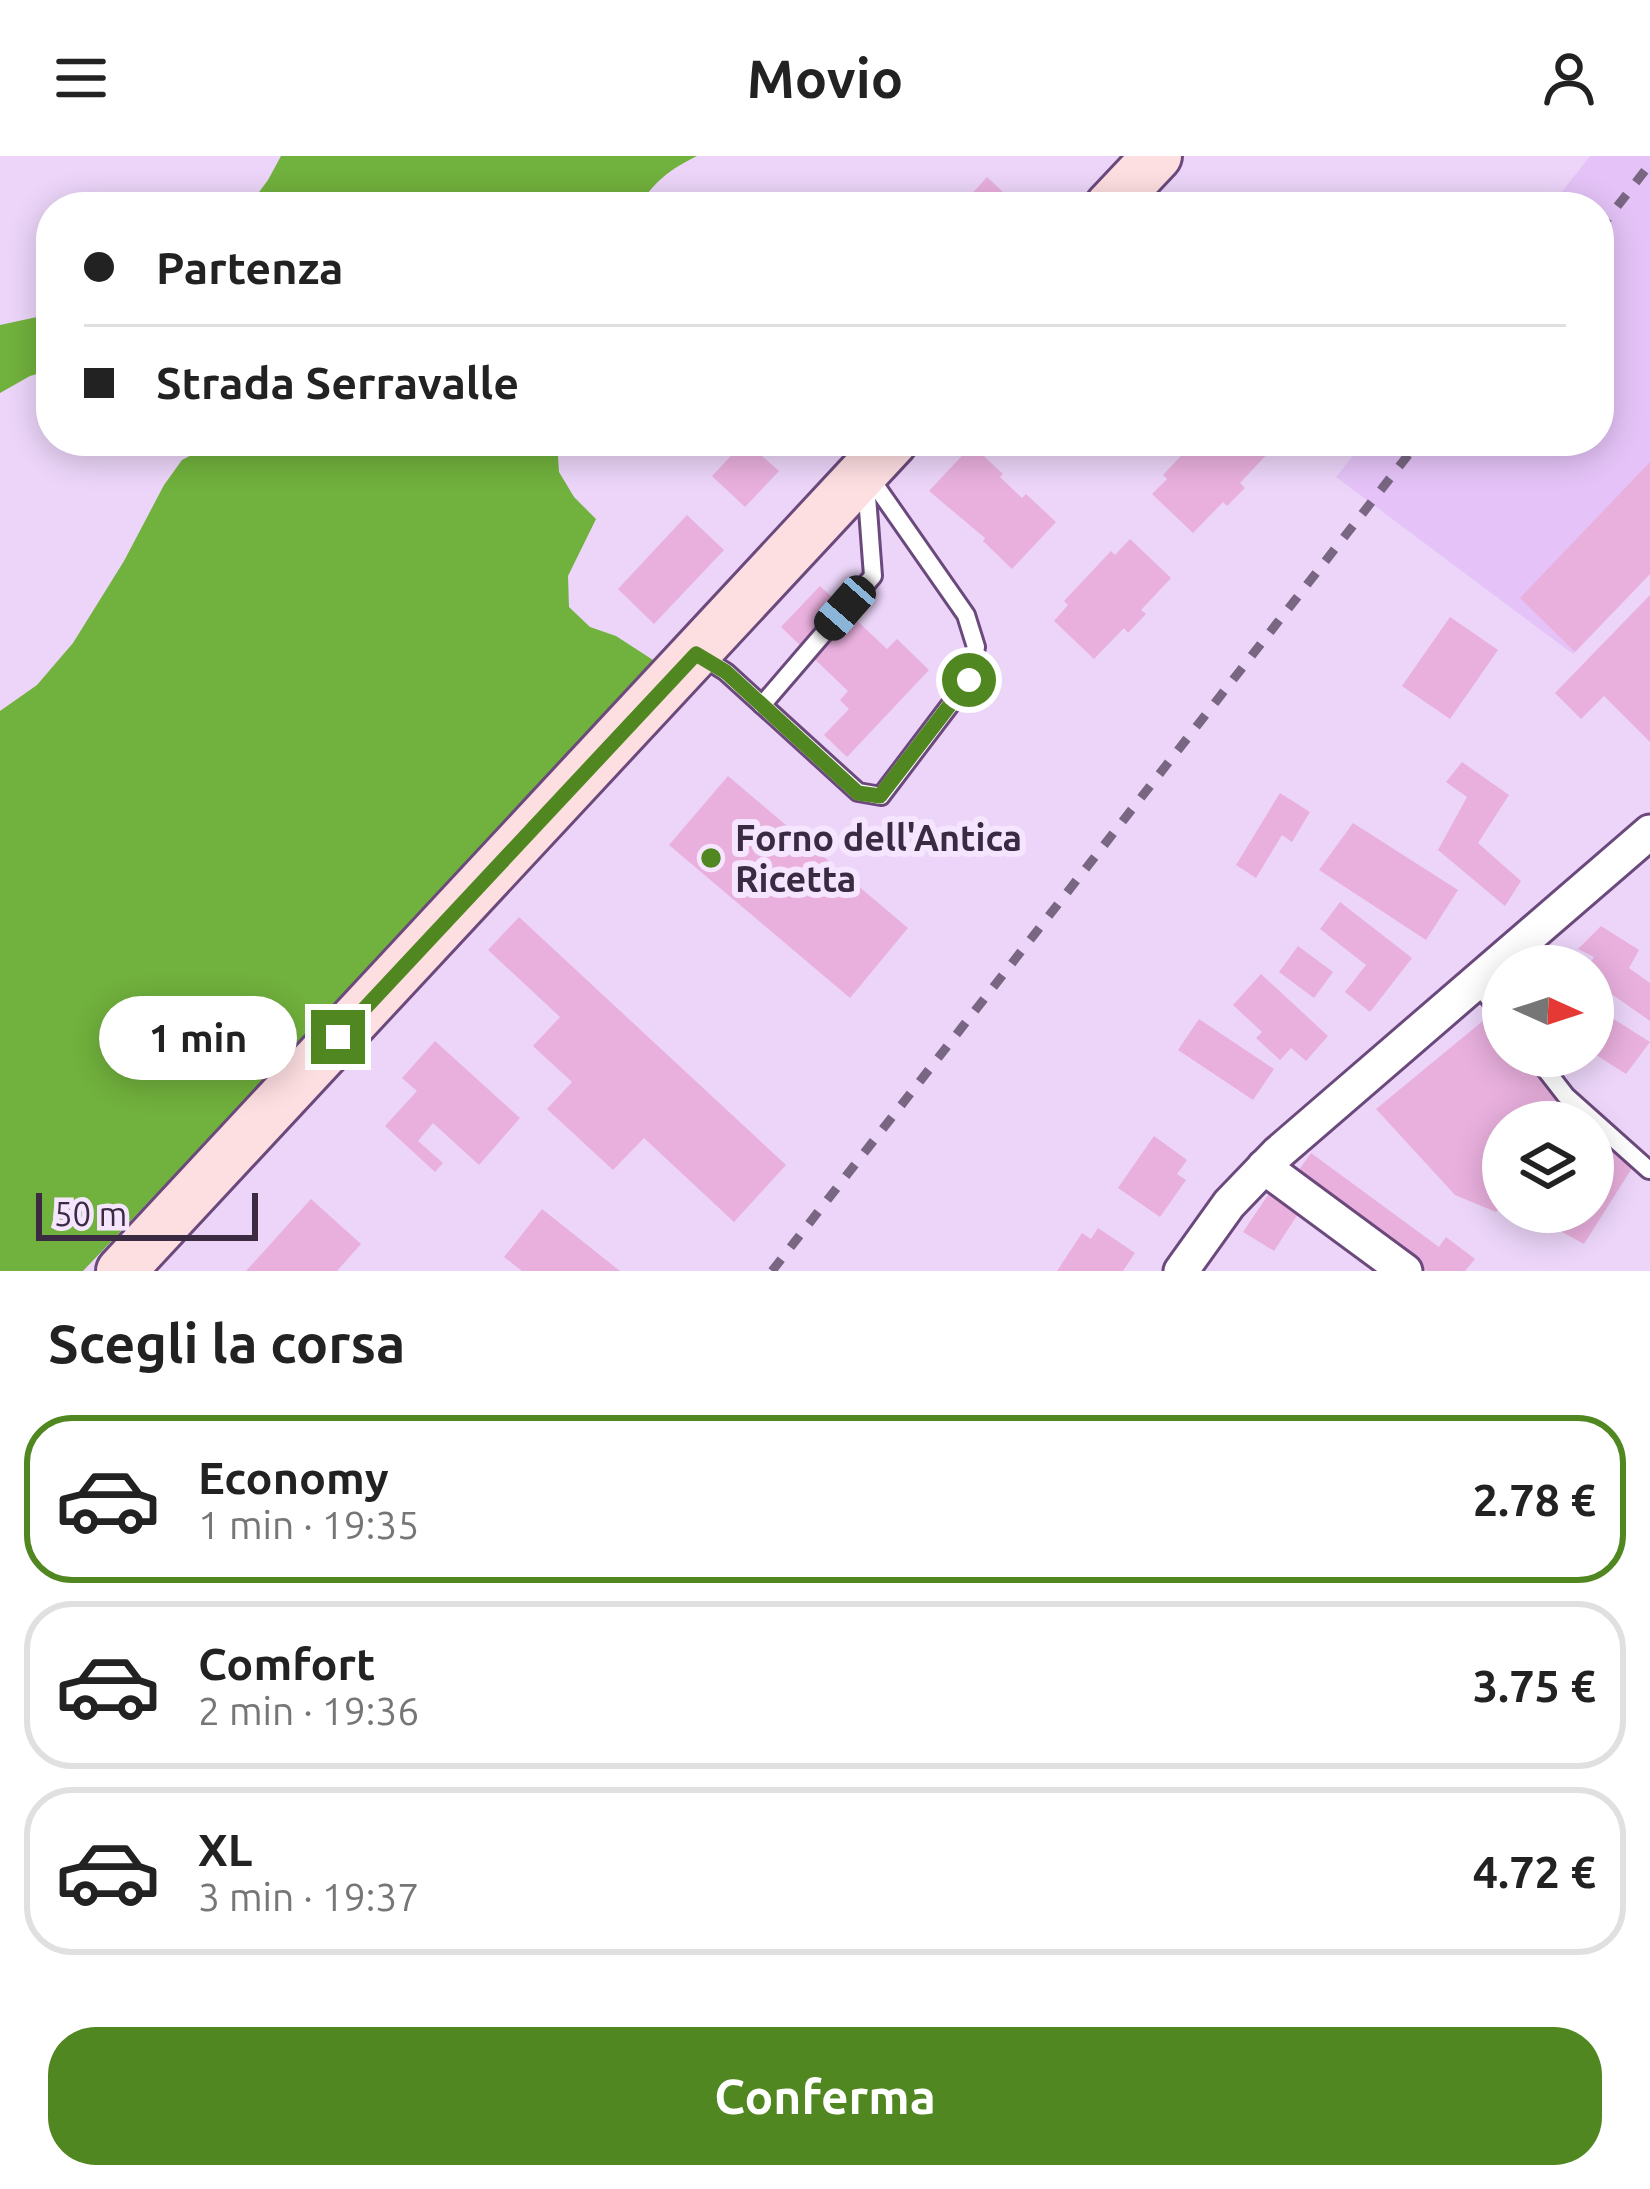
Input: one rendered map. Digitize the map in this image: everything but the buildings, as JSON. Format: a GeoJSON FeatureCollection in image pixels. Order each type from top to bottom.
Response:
{"type":"FeatureCollection","features":[{"type":"Feature","properties":{"kind":"main road"},"geometry":{"type":"LineString","coordinates":[[121,1271],[879,456]]}},
{"type":"Feature","properties":{"kind":"street"},"geometry":{"type":"LineString","coordinates":[[1181,1271],[1229,1204],[1264,1168],[1650,832]]}},
{"type":"Feature","properties":{"kind":"street"},"geometry":{"type":"LineString","coordinates":[[1264,1168],[1405,1271]]}},
{"type":"Feature","properties":{"kind":"lane"},"geometry":{"type":"LineString","coordinates":[[696,654],[726,672],[858,793],[880,796],[969,680],[976,647],[966,615],[879,456]]}},
{"type":"Feature","properties":{"kind":"lane"},"geometry":{"type":"LineString","coordinates":[[762,704],[873,576],[879,456]]}},
{"type":"Feature","properties":{"kind":"lane"},"geometry":{"type":"LineString","coordinates":[[1477,983],[1482,989]]}},
{"type":"Feature","properties":{"kind":"lane"},"geometry":{"type":"LineString","coordinates":[[1551,1077],[1648,1170]]}},
{"type":"Feature","properties":{"kind":"shaded area"},"geometry":{"type":"Polygon","coordinates":[[[1590,156],[1650,156],[1650,574],[1573,654],[1336,477],[1353,456],[1614,456],[1614,192],[1562,192],[1590,156]]]}},
{"type":"Feature","properties":{"kind":"green space"},"geometry":{"type":"Polygon","coordinates":[[[281,156],[697,156],[649,192],[259,192],[281,156]]]}},
{"type":"Feature","properties":{"kind":"green space"},"geometry":{"type":"Polygon","coordinates":[[[36,317],[36,374],[0,393],[0,325],[36,317]]]}},
{"type":"Feature","properties":{"kind":"green space"},"geometry":{"type":"Polygon","coordinates":[[[190,456],[558,456],[559,472],[574,497],[596,519],[568,576],[569,607],[590,627],[616,636],[653,660],[83,1271],[0,1271],[0,711],[37,685],[73,643],[182,460],[190,456]]]}},
{"type":"Feature","properties":{"kind":"railway"},"geometry":{"type":"LineString","coordinates":[[1614,211],[1650,164]]}},
{"type":"Feature","properties":{"kind":"railway"},"geometry":{"type":"LineString","coordinates":[[772,1271],[1407,456]]}},
{"type":"Feature","properties":{"kind":"place","name":"Forno dell'Antica Ricetta"},"geometry":{"type":"Point","coordinates":[711,858]}},
{"type":"Feature","properties":{"kind":"route"},"geometry":{"type":"LineString","coordinates":[[338,1037],[696,654],[726,672],[858,793],[880,796],[969,680]]}}]}
